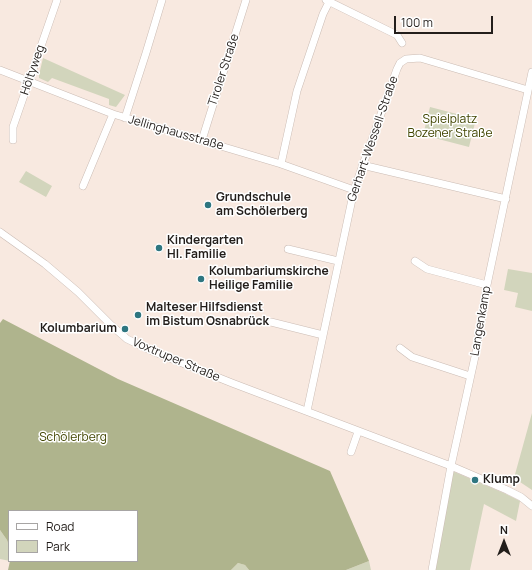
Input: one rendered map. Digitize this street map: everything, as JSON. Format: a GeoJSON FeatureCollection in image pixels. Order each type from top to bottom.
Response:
{"type":"FeatureCollection","features":[{"type":"Feature","properties":{"kind":"street","name":"Höltyweg"},"geometry":{"type":"LineString","coordinates":[[13,140],[13,127],[56,0]]}},
{"type":"Feature","properties":{"kind":"street"},"geometry":{"type":"LineString","coordinates":[[125,118],[162,0]]}},
{"type":"Feature","properties":{"kind":"street","name":"Tiroler Straße"},"geometry":{"type":"LineString","coordinates":[[202,140],[246,0]]}},
{"type":"Feature","properties":{"kind":"street"},"geometry":{"type":"LineString","coordinates":[[281,164],[297,91],[328,1],[397,35],[402,43]]}},
{"type":"Feature","properties":{"kind":"street","name":"Gerhart-Wessell-Straße"},"geometry":{"type":"LineString","coordinates":[[307,411],[354,190],[396,69],[400,63],[406,59],[420,58],[528,90]]}},
{"type":"Feature","properties":{"kind":"street","name":"Jellinghausstraße"},"geometry":{"type":"LineString","coordinates":[[0,70],[113,114],[281,164],[354,190]]}},
{"type":"Feature","properties":{"kind":"street","name":"Langenkamp"},"geometry":{"type":"LineString","coordinates":[[432,570],[451,466],[476,352],[487,285],[532,72]]}},
{"type":"Feature","properties":{"kind":"street"},"geometry":{"type":"LineString","coordinates":[[83,186],[113,114]]}},
{"type":"Feature","properties":{"kind":"street"},"geometry":{"type":"LineString","coordinates":[[362,165],[506,199]]}},
{"type":"Feature","properties":{"kind":"street","name":"Voxtruper Straße"},"geometry":{"type":"LineString","coordinates":[[0,232],[45,264],[78,292],[127,339],[152,351],[358,432],[451,466],[508,490],[521,497],[532,506]]}},
{"type":"Feature","properties":{"kind":"street"},"geometry":{"type":"LineString","coordinates":[[288,249],[338,261]]}},
{"type":"Feature","properties":{"kind":"street"},"geometry":{"type":"LineString","coordinates":[[415,262],[427,269],[487,285]]}},
{"type":"Feature","properties":{"kind":"street"},"geometry":{"type":"LineString","coordinates":[[271,322],[323,334]]}},
{"type":"Feature","properties":{"kind":"street"},"geometry":{"type":"LineString","coordinates":[[400,348],[412,357],[470,376]]}},
{"type":"Feature","properties":{"kind":"street"},"geometry":{"type":"LineString","coordinates":[[351,452],[358,432]]}},
{"type":"Feature","properties":{"kind":"green space"},"geometry":{"type":"Polygon","coordinates":[[[43,58],[125,95],[116,107],[109,105],[109,99],[52,78],[48,82],[39,78],[43,58]]]}},
{"type":"Feature","properties":{"kind":"green space","name":"Spielplatz Bozener Straße"},"geometry":{"type":"Polygon","coordinates":[[[430,107],[476,119],[469,147],[423,135],[430,107]]]}},
{"type":"Feature","properties":{"kind":"green space"},"geometry":{"type":"Polygon","coordinates":[[[26,171],[52,186],[46,197],[19,182],[26,171]]]}},
{"type":"Feature","properties":{"kind":"green space"},"geometry":{"type":"Polygon","coordinates":[[[508,269],[532,273],[532,311],[515,307],[518,293],[504,290],[508,269]]]}},
{"type":"Feature","properties":{"kind":"green space","name":"Schölerberg"},"geometry":{"type":"Polygon","coordinates":[[[3,319],[118,379],[330,471],[369,561],[346,570],[249,570],[245,565],[238,563],[231,570],[8,570],[10,562],[138,562],[138,510],[8,510],[8,543],[0,530],[0,323],[3,319]]]}},
{"type":"Feature","properties":{"kind":"green space"},"geometry":{"type":"Polygon","coordinates":[[[532,413],[532,490],[514,478],[532,413]]]}},
{"type":"Feature","properties":{"kind":"green space"},"geometry":{"type":"Polygon","coordinates":[[[450,470],[520,501],[516,521],[484,504],[470,570],[432,570],[450,470]]]}},
{"type":"Feature","properties":{"kind":"green space"},"geometry":{"type":"Polygon","coordinates":[[[0,530],[8,543],[8,561],[0,559],[0,530]]]}},
{"type":"Feature","properties":{"kind":"green space"},"geometry":{"type":"Polygon","coordinates":[[[369,561],[371,570],[346,570],[369,561]]]}},
{"type":"Feature","properties":{"kind":"green space"},"geometry":{"type":"Polygon","coordinates":[[[238,563],[245,565],[249,570],[231,570],[238,563]]]}},
{"type":"Feature","properties":{"kind":"place","name":"Grundschule am Schölerberg"},"geometry":{"type":"Point","coordinates":[208,205]}},
{"type":"Feature","properties":{"kind":"place","name":"Kindergarten Hl. Familie"},"geometry":{"type":"Point","coordinates":[159,248]}},
{"type":"Feature","properties":{"kind":"place","name":"Kolumbariumskirche Heilige Familie"},"geometry":{"type":"Point","coordinates":[201,279]}},
{"type":"Feature","properties":{"kind":"place","name":"Malteser Hilfsdienst im Bistum Osnabrück"},"geometry":{"type":"Point","coordinates":[138,315]}},
{"type":"Feature","properties":{"kind":"place","name":"Kolumbarium"},"geometry":{"type":"Point","coordinates":[125,329]}},
{"type":"Feature","properties":{"kind":"place","name":"Klump"},"geometry":{"type":"Point","coordinates":[475,480]}}]}
